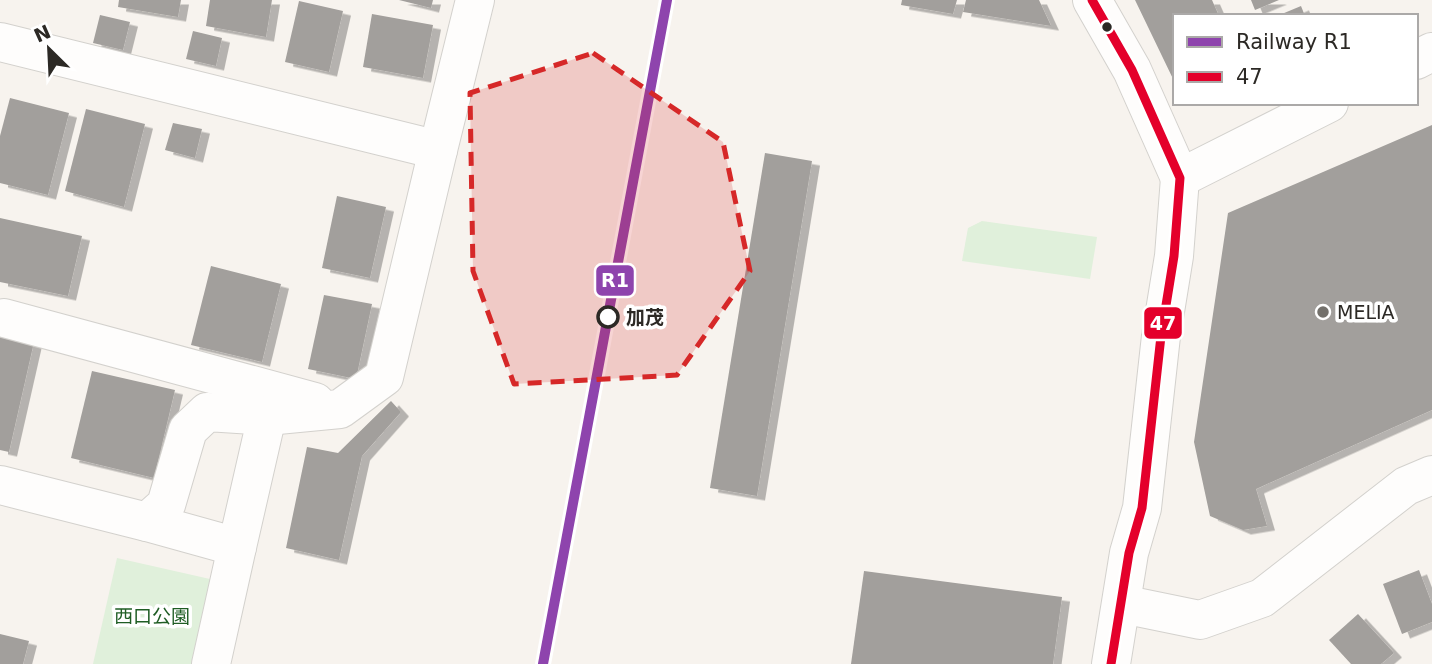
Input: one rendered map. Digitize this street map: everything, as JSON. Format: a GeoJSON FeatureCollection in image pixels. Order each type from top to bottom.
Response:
{"type":"FeatureCollection","features":[{"type":"Feature","properties":{"kind":"street"},"geometry":{"type":"LineString","coordinates":[[147,522],[166,505],[188,430],[207,412],[267,416],[340,409],[384,377],[475,0]]}},
{"type":"Feature","properties":{"kind":"street"},"geometry":{"type":"LineString","coordinates":[[1092,0],[1132,70],[1180,178],[1174,256],[1161,337],[1142,508],[1129,553],[1111,664]]}},
{"type":"Feature","properties":{"kind":"street"},"geometry":{"type":"LineString","coordinates":[[0,42],[438,150]]}},
{"type":"Feature","properties":{"kind":"street"},"geometry":{"type":"LineString","coordinates":[[1180,178],[1325,105]]}},
{"type":"Feature","properties":{"kind":"street"},"geometry":{"type":"LineString","coordinates":[[4,318],[340,409]]}},
{"type":"Feature","properties":{"kind":"street"},"geometry":{"type":"LineString","coordinates":[[211,664],[267,416]]}},
{"type":"Feature","properties":{"kind":"street"},"geometry":{"type":"LineString","coordinates":[[1122,604],[1200,620],[1262,598],[1406,486],[1432,475]]}},
{"type":"Feature","properties":{"kind":"street"},"geometry":{"type":"LineString","coordinates":[[0,485],[237,547]]}},
{"type":"Feature","properties":{"kind":"highlighted area"},"geometry":{"type":"Polygon","coordinates":[[[593,53],[723,142],[750,271],[677,375],[514,384],[473,271],[470,93],[593,53]]]}},
{"type":"Feature","properties":{"kind":"green space"},"geometry":{"type":"Polygon","coordinates":[[[982,221],[1097,237],[1090,279],[962,261],[968,228],[982,221]]]}},
{"type":"Feature","properties":{"kind":"green space","name":"西口公園"},"geometry":{"type":"Polygon","coordinates":[[[117,558],[210,579],[191,664],[93,664],[117,558]]]}},
{"type":"Feature","properties":{"kind":"building"},"geometry":{"type":"Polygon","coordinates":[[[119,0],[181,0],[178,17],[118,7],[119,0]]]}},
{"type":"Feature","properties":{"kind":"building"},"geometry":{"type":"Polygon","coordinates":[[[210,0],[272,0],[266,37],[206,26],[210,0]]]}},
{"type":"Feature","properties":{"kind":"building"},"geometry":{"type":"Polygon","coordinates":[[[399,0],[433,0],[431,8],[399,0]]]}},
{"type":"Feature","properties":{"kind":"building"},"geometry":{"type":"Polygon","coordinates":[[[902,0],[957,0],[953,14],[901,5],[902,0]]]}},
{"type":"Feature","properties":{"kind":"building"},"geometry":{"type":"Polygon","coordinates":[[[966,0],[1039,0],[1051,26],[963,12],[966,0]]]}},
{"type":"Feature","properties":{"kind":"building"},"geometry":{"type":"Polygon","coordinates":[[[1135,0],[1212,0],[1218,14],[1173,14],[1173,79],[1135,0]]]}},
{"type":"Feature","properties":{"kind":"building"},"geometry":{"type":"Polygon","coordinates":[[[1251,0],[1279,0],[1255,10],[1251,0]]]}},
{"type":"Feature","properties":{"kind":"building"},"geometry":{"type":"Polygon","coordinates":[[[299,1],[343,11],[329,72],[285,62],[299,1]]]}},
{"type":"Feature","properties":{"kind":"building"},"geometry":{"type":"Polygon","coordinates":[[[1301,6],[1304,14],[1282,14],[1301,6]]]}},
{"type":"Feature","properties":{"kind":"building"},"geometry":{"type":"Polygon","coordinates":[[[372,14],[433,25],[423,78],[363,67],[372,14]]]}},
{"type":"Feature","properties":{"kind":"building"},"geometry":{"type":"Polygon","coordinates":[[[100,15],[130,22],[123,50],[93,43],[100,15]]]}},
{"type":"Feature","properties":{"kind":"building"},"geometry":{"type":"Polygon","coordinates":[[[193,31],[222,38],[216,66],[186,59],[193,31]]]}},
{"type":"Feature","properties":{"kind":"building"},"geometry":{"type":"Polygon","coordinates":[[[10,98],[69,113],[48,195],[0,183],[0,136],[10,98]]]}},
{"type":"Feature","properties":{"kind":"building"},"geometry":{"type":"Polygon","coordinates":[[[86,109],[145,124],[124,207],[65,191],[86,109]]]}},
{"type":"Feature","properties":{"kind":"building"},"geometry":{"type":"Polygon","coordinates":[[[173,123],[202,129],[195,158],[165,150],[173,123]]]}},
{"type":"Feature","properties":{"kind":"building","name":"MELIA"},"geometry":{"type":"Polygon","coordinates":[[[1432,125],[1432,410],[1256,489],[1267,526],[1243,530],[1210,516],[1194,442],[1228,213],[1432,125]]]}},
{"type":"Feature","properties":{"kind":"building"},"geometry":{"type":"Polygon","coordinates":[[[765,153],[812,161],[757,496],[710,488],[765,153]]]}},
{"type":"Feature","properties":{"kind":"building"},"geometry":{"type":"Polygon","coordinates":[[[337,196],[386,207],[370,278],[322,268],[337,196]]]}},
{"type":"Feature","properties":{"kind":"building"},"geometry":{"type":"Polygon","coordinates":[[[0,218],[82,236],[68,296],[0,282],[0,218]]]}},
{"type":"Feature","properties":{"kind":"building"},"geometry":{"type":"Polygon","coordinates":[[[211,266],[281,284],[262,362],[191,345],[211,266]]]}},
{"type":"Feature","properties":{"kind":"building"},"geometry":{"type":"Polygon","coordinates":[[[324,295],[372,304],[356,379],[308,369],[324,295]]]}},
{"type":"Feature","properties":{"kind":"building"},"geometry":{"type":"Polygon","coordinates":[[[0,335],[34,342],[9,452],[0,450],[0,335]]]}},
{"type":"Feature","properties":{"kind":"building"},"geometry":{"type":"Polygon","coordinates":[[[92,371],[175,390],[154,478],[71,458],[92,371]]]}},
{"type":"Feature","properties":{"kind":"building"},"geometry":{"type":"Polygon","coordinates":[[[391,401],[401,412],[362,456],[339,560],[286,548],[307,447],[338,453],[391,401]]]}},
{"type":"Feature","properties":{"kind":"building"},"geometry":{"type":"Polygon","coordinates":[[[1419,570],[1432,604],[1432,622],[1402,634],[1383,584],[1419,570]]]}},
{"type":"Feature","properties":{"kind":"building"},"geometry":{"type":"Polygon","coordinates":[[[864,571],[1062,597],[1053,664],[851,664],[864,571]]]}},
{"type":"Feature","properties":{"kind":"building"},"geometry":{"type":"Polygon","coordinates":[[[1358,614],[1394,653],[1381,664],[1351,664],[1329,640],[1358,614]]]}},
{"type":"Feature","properties":{"kind":"building"},"geometry":{"type":"Polygon","coordinates":[[[0,634],[29,641],[23,664],[0,664],[0,634]]]}},
{"type":"Feature","properties":{"kind":"rail line","name":"R1"},"geometry":{"type":"LineString","coordinates":[[543,664],[667,0]]}},
{"type":"Feature","properties":{"kind":"transit line","name":"47"},"geometry":{"type":"LineString","coordinates":[[1092,0],[1132,70],[1180,178],[1174,256],[1161,336],[1142,508],[1129,553],[1111,664]]}},
{"type":"Feature","properties":{"kind":"place","name":"MELIA"},"geometry":{"type":"Point","coordinates":[1323,312]}},
{"type":"Feature","properties":{"kind":"place","name":"加茂"},"geometry":{"type":"Point","coordinates":[608,317]}}]}
